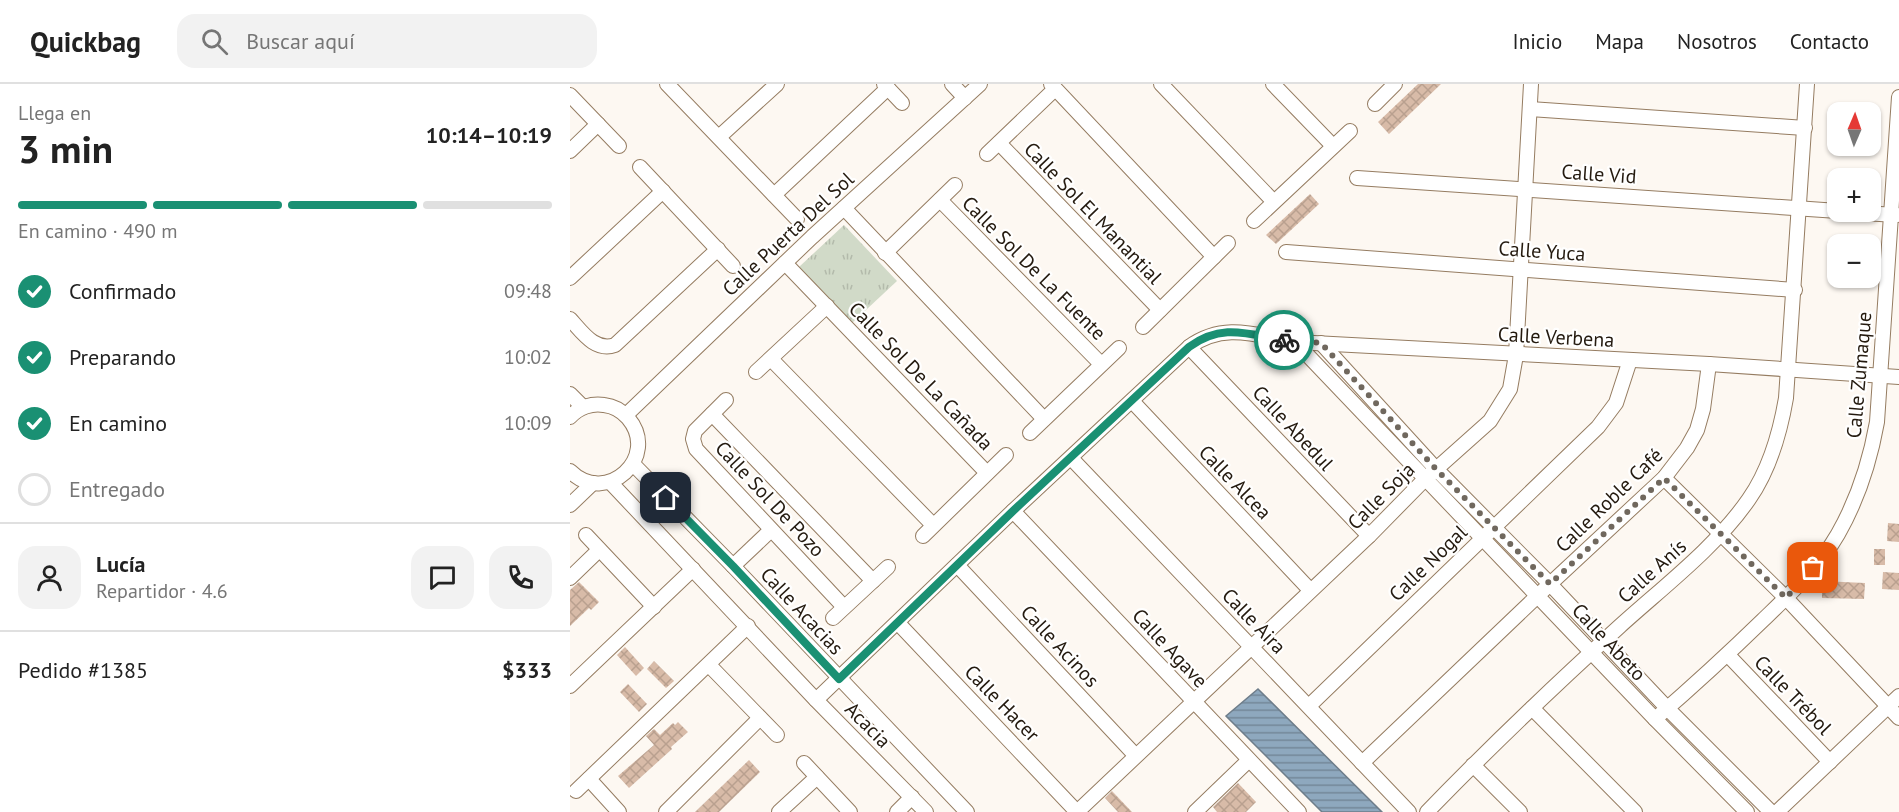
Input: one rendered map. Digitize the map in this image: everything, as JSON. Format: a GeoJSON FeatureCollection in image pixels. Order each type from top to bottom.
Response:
{"type":"FeatureCollection","features":[{"type":"Feature","properties":{"kind":"street"},"geometry":{"type":"LineString","coordinates":[[667,84],[797,219]]}},
{"type":"Feature","properties":{"kind":"street"},"geometry":{"type":"LineString","coordinates":[[719,138],[777,84]]}},
{"type":"Feature","properties":{"kind":"street"},"geometry":{"type":"LineString","coordinates":[[952,84],[965,98]]}},
{"type":"Feature","properties":{"kind":"street","name":"Calle Puerta Del Sol"},"geometry":{"type":"LineString","coordinates":[[626,415],[785,263],[980,84]]}},
{"type":"Feature","properties":{"kind":"street"},"geometry":{"type":"LineString","coordinates":[[1161,84],[1273,201]]}},
{"type":"Feature","properties":{"kind":"street"},"geometry":{"type":"LineString","coordinates":[[1273,84],[1333,146]]}},
{"type":"Feature","properties":{"kind":"street","name":"Calle Soja"},"geometry":{"type":"LineString","coordinates":[[1077,812],[1250,646],[1369,536],[1425,479],[1490,421],[1501,405],[1510,388],[1516,355],[1531,84]]}},
{"type":"Feature","properties":{"kind":"street","name":"Calle Anís"},"geometry":{"type":"LineString","coordinates":[[1427,812],[1532,708],[1722,533],[1751,497],[1773,452],[1782,423],[1795,290],[1808,84]]}},
{"type":"Feature","properties":{"kind":"street"},"geometry":{"type":"LineString","coordinates":[[774,195],[886,86],[902,103]]}},
{"type":"Feature","properties":{"kind":"street","name":"Calle Sol El Manantial"},"geometry":{"type":"LineString","coordinates":[[987,154],[1053,86],[1214,257]]}},
{"type":"Feature","properties":{"kind":"street"},"geometry":{"type":"LineString","coordinates":[[1375,104],[1387,86]]}},
{"type":"Feature","properties":{"kind":"street"},"geometry":{"type":"LineString","coordinates":[[570,95],[619,146]]}},
{"type":"Feature","properties":{"kind":"street","name":"Calle Zumaque"},"geometry":{"type":"LineString","coordinates":[[1655,719],[1728,655],[1786,598],[1824,556],[1850,510],[1862,480],[1877,422],[1880,375],[1892,296],[1899,97]]}},
{"type":"Feature","properties":{"kind":"street"},"geometry":{"type":"LineString","coordinates":[[1530,109],[1805,128]]}},
{"type":"Feature","properties":{"kind":"street"},"geometry":{"type":"LineString","coordinates":[[570,151],[598,124]]}},
{"type":"Feature","properties":{"kind":"street"},"geometry":{"type":"LineString","coordinates":[[1254,221],[1350,131]]}},
{"type":"Feature","properties":{"kind":"street","name":"Calle Sol El Manantial"},"geometry":{"type":"LineString","coordinates":[[999,143],[1160,310]]}},
{"type":"Feature","properties":{"kind":"street"},"geometry":{"type":"LineString","coordinates":[[640,167],[733,266]]}},
{"type":"Feature","properties":{"kind":"street","name":"Calle Vid"},"geometry":{"type":"LineString","coordinates":[[1357,178],[1827,210]]}},
{"type":"Feature","properties":{"kind":"street","name":"Calle Sol De La Fuente"},"geometry":{"type":"LineString","coordinates":[[885,253],[955,185]]}},
{"type":"Feature","properties":{"kind":"street"},"geometry":{"type":"LineString","coordinates":[[570,278],[663,191]]}},
{"type":"Feature","properties":{"kind":"street","name":"Calle Sol De La Fuente"},"geometry":{"type":"LineString","coordinates":[[940,200],[1101,364]]}},
{"type":"Feature","properties":{"kind":"street"},"geometry":{"type":"LineString","coordinates":[[844,208],[1044,419]]}},
{"type":"Feature","properties":{"kind":"street","name":"Calle Sol El Manantial"},"geometry":{"type":"LineString","coordinates":[[1143,327],[1228,243]]}},
{"type":"Feature","properties":{"kind":"street"},"geometry":{"type":"LineString","coordinates":[[570,319],[597,346],[615,345],[718,249]]}},
{"type":"Feature","properties":{"kind":"street","name":"Calle Yuca"},"geometry":{"type":"LineString","coordinates":[[1286,252],[1795,290]]}},
{"type":"Feature","properties":{"kind":"street","name":"Calle Sol De La Cañada"},"geometry":{"type":"LineString","coordinates":[[785,263],[987,473]]}},
{"type":"Feature","properties":{"kind":"street","name":"Calle Sol De La Cañada"},"geometry":{"type":"LineString","coordinates":[[756,372],[827,306]]}},
{"type":"Feature","properties":{"kind":"street","name":"Calle Verbena"},"geometry":{"type":"LineString","coordinates":[[1189,347],[1212,333],[1227,332],[1294,342],[1709,364],[1899,377]]}},
{"type":"Feature","properties":{"kind":"street","name":"Calle Abeto"},"geometry":{"type":"LineString","coordinates":[[1294,342],[1655,719],[1748,812]]}},
{"type":"Feature","properties":{"kind":"street","name":"Calle Abeto"},"geometry":{"type":"LineString","coordinates":[[1321,343],[1436,469],[1771,812]]}},
{"type":"Feature","properties":{"kind":"street"},"geometry":{"type":"LineString","coordinates":[[816,700],[1013,511],[1189,347]]}},
{"type":"Feature","properties":{"kind":"street","name":"Calle Abedul"},"geometry":{"type":"LineString","coordinates":[[1189,347],[1369,536]]}},
{"type":"Feature","properties":{"kind":"street","name":"Calle Sol De La Fuente"},"geometry":{"type":"LineString","coordinates":[[1030,433],[1119,348]]}},
{"type":"Feature","properties":{"kind":"street"},"geometry":{"type":"LineString","coordinates":[[771,359],[933,525]]}},
{"type":"Feature","properties":{"kind":"street","name":"Calle Nogal"},"geometry":{"type":"LineString","coordinates":[[1309,706],[1602,422],[1616,403],[1630,360]]}},
{"type":"Feature","properties":{"kind":"street","name":"Calle Roble Café"},"geometry":{"type":"LineString","coordinates":[[1362,763],[1664,478],[1687,448],[1697,430],[1703,409],[1709,364]]}},
{"type":"Feature","properties":{"kind":"street"},"geometry":{"type":"LineString","coordinates":[[570,394],[583,407]]}},
{"type":"Feature","properties":{"kind":"street","name":"Calle Sol De Pozo"},"geometry":{"type":"LineString","coordinates":[[726,400],[693,434],[696,449],[844,607]]}},
{"type":"Feature","properties":{"kind":"street","name":"Calle Alcea"},"geometry":{"type":"LineString","coordinates":[[1132,402],[1311,590]]}},
{"type":"Feature","properties":{"kind":"street"},"geometry":{"type":"LineString","coordinates":[[570,417],[583,407],[606,405],[616,408],[633,423],[638,444],[633,465],[620,477],[610,482],[583,481],[570,471]]}},
{"type":"Feature","properties":{"kind":"street","name":"Calle Sol De Pozo"},"geometry":{"type":"LineString","coordinates":[[712,414],[873,581]]}},
{"type":"Feature","properties":{"kind":"street","name":"Calle Sol De La Cañada"},"geometry":{"type":"LineString","coordinates":[[923,536],[1006,455]]}},
{"type":"Feature","properties":{"kind":"street","name":"Calle Aira"},"geometry":{"type":"LineString","coordinates":[[1071,458],[1409,812]]}},
{"type":"Feature","properties":{"kind":"street","name":"Calle Acacias"},"geometry":{"type":"LineString","coordinates":[[633,465],[733,566],[967,812]]}},
{"type":"Feature","properties":{"kind":"street"},"geometry":{"type":"LineString","coordinates":[[1664,478],[1786,598],[1899,718]]}},
{"type":"Feature","properties":{"kind":"street","name":"Acacia"},"geometry":{"type":"LineString","coordinates":[[610,482],[816,700],[926,812]]}},
{"type":"Feature","properties":{"kind":"street"},"geometry":{"type":"LineString","coordinates":[[570,506],[593,483]]}},
{"type":"Feature","properties":{"kind":"street","name":"Calle Agave"},"geometry":{"type":"LineString","coordinates":[[1013,511],[1299,812]]}},
{"type":"Feature","properties":{"kind":"street"},"geometry":{"type":"LineString","coordinates":[[733,566],[771,530]]}},
{"type":"Feature","properties":{"kind":"street"},"geometry":{"type":"LineString","coordinates":[[586,535],[654,607]]}},
{"type":"Feature","properties":{"kind":"street"},"geometry":{"type":"LineString","coordinates":[[570,578],[599,550]]}},
{"type":"Feature","properties":{"kind":"street","name":"Calle Acinos"},"geometry":{"type":"LineString","coordinates":[[957,565],[1136,754]]}},
{"type":"Feature","properties":{"kind":"street"},"geometry":{"type":"LineString","coordinates":[[833,618],[888,567]]}},
{"type":"Feature","properties":{"kind":"street"},"geometry":{"type":"LineString","coordinates":[[570,686],[693,569]]}},
{"type":"Feature","properties":{"kind":"street","name":"Calle Hacer"},"geometry":{"type":"LineString","coordinates":[[898,623],[1077,812]]}},
{"type":"Feature","properties":{"kind":"street"},"geometry":{"type":"LineString","coordinates":[[576,791],[748,626]]}},
{"type":"Feature","properties":{"kind":"street","name":"Calle Trébol"},"geometry":{"type":"LineString","coordinates":[[1728,655],[1830,762]]}},
{"type":"Feature","properties":{"kind":"street"},"geometry":{"type":"LineString","coordinates":[[709,665],[777,735]]}},
{"type":"Feature","properties":{"kind":"street","name":"Calle Trébol"},"geometry":{"type":"LineString","coordinates":[[1777,812],[1899,696]]}},
{"type":"Feature","properties":{"kind":"street"},"geometry":{"type":"LineString","coordinates":[[1532,708],[1635,812]]}},
{"type":"Feature","properties":{"kind":"street"},"geometry":{"type":"LineString","coordinates":[[666,812],[760,718]]}},
{"type":"Feature","properties":{"kind":"street"},"geometry":{"type":"LineString","coordinates":[[1195,812],[1249,760]]}},
{"type":"Feature","properties":{"kind":"street"},"geometry":{"type":"LineString","coordinates":[[804,763],[850,812]]}},
{"type":"Feature","properties":{"kind":"street"},"geometry":{"type":"LineString","coordinates":[[1473,765],[1520,812]]}},
{"type":"Feature","properties":{"kind":"street"},"geometry":{"type":"LineString","coordinates":[[779,812],[816,777]]}},
{"type":"Feature","properties":{"kind":"street"},"geometry":{"type":"LineString","coordinates":[[589,779],[619,812]]}},
{"type":"Feature","properties":{"kind":"street"},"geometry":{"type":"LineString","coordinates":[[897,812],[912,797]]}},
{"type":"Feature","properties":{"kind":"green space"},"geometry":{"type":"Polygon","coordinates":[[[844,225],[897,281],[852,323],[799,267],[844,225]]]}},
{"type":"Feature","properties":{"kind":"water"},"geometry":{"type":"Polygon","coordinates":[[[1258,689],[1382,812],[1322,812],[1226,716],[1258,689]]]}},
{"type":"Feature","properties":{"kind":"building"},"geometry":{"type":"Polygon","coordinates":[[[1418,84],[1441,84],[1389,134],[1378,122],[1418,84]]]}},
{"type":"Feature","properties":{"kind":"building"},"geometry":{"type":"Polygon","coordinates":[[[1310,194],[1319,204],[1276,244],[1266,235],[1310,194]]]}},
{"type":"Feature","properties":{"kind":"building"},"geometry":{"type":"Polygon","coordinates":[[[1888,523],[1899,524],[1899,542],[1887,541],[1888,523]]]}},
{"type":"Feature","properties":{"kind":"building"},"geometry":{"type":"Polygon","coordinates":[[[1874,549],[1885,549],[1885,565],[1874,565],[1874,549]]]}},
{"type":"Feature","properties":{"kind":"building"},"geometry":{"type":"Polygon","coordinates":[[[1883,572],[1899,573],[1899,590],[1882,589],[1883,572]]]}},
{"type":"Feature","properties":{"kind":"building"},"geometry":{"type":"Polygon","coordinates":[[[1822,581],[1865,583],[1864,599],[1822,598],[1822,581]]]}},
{"type":"Feature","properties":{"kind":"building"},"geometry":{"type":"Polygon","coordinates":[[[579,582],[599,602],[570,626],[570,590],[579,582]]]}},
{"type":"Feature","properties":{"kind":"building"},"geometry":{"type":"Polygon","coordinates":[[[625,647],[644,668],[636,676],[617,655],[625,647]]]}},
{"type":"Feature","properties":{"kind":"building"},"geometry":{"type":"Polygon","coordinates":[[[654,661],[674,681],[666,688],[647,669],[654,661]]]}},
{"type":"Feature","properties":{"kind":"building"},"geometry":{"type":"Polygon","coordinates":[[[628,684],[647,704],[639,712],[620,692],[628,684]]]}},
{"type":"Feature","properties":{"kind":"building"},"geometry":{"type":"Polygon","coordinates":[[[678,722],[688,732],[629,788],[618,776],[654,745],[646,736],[654,729],[660,735],[673,723],[675,725],[678,722]]]}},
{"type":"Feature","properties":{"kind":"building"},"geometry":{"type":"Polygon","coordinates":[[[749,760],[760,772],[719,812],[695,812],[749,760]]]}},
{"type":"Feature","properties":{"kind":"building"},"geometry":{"type":"Polygon","coordinates":[[[1238,783],[1256,802],[1246,812],[1217,812],[1213,807],[1238,783]]]}},
{"type":"Feature","properties":{"kind":"building"},"geometry":{"type":"Polygon","coordinates":[[[1112,791],[1132,812],[1118,812],[1105,798],[1112,791]]]}},
{"type":"Feature","properties":{"kind":"way so far"},"geometry":{"type":"LineString","coordinates":[[1284,340],[1321,343],[1436,469],[1550,584],[1664,478],[1786,598],[1813,568]]}},
{"type":"Feature","properties":{"kind":"route"},"geometry":{"type":"LineString","coordinates":[[666,498],[839,679],[1013,511],[1189,347],[1212,333],[1242,333],[1284,340]]}}]}
